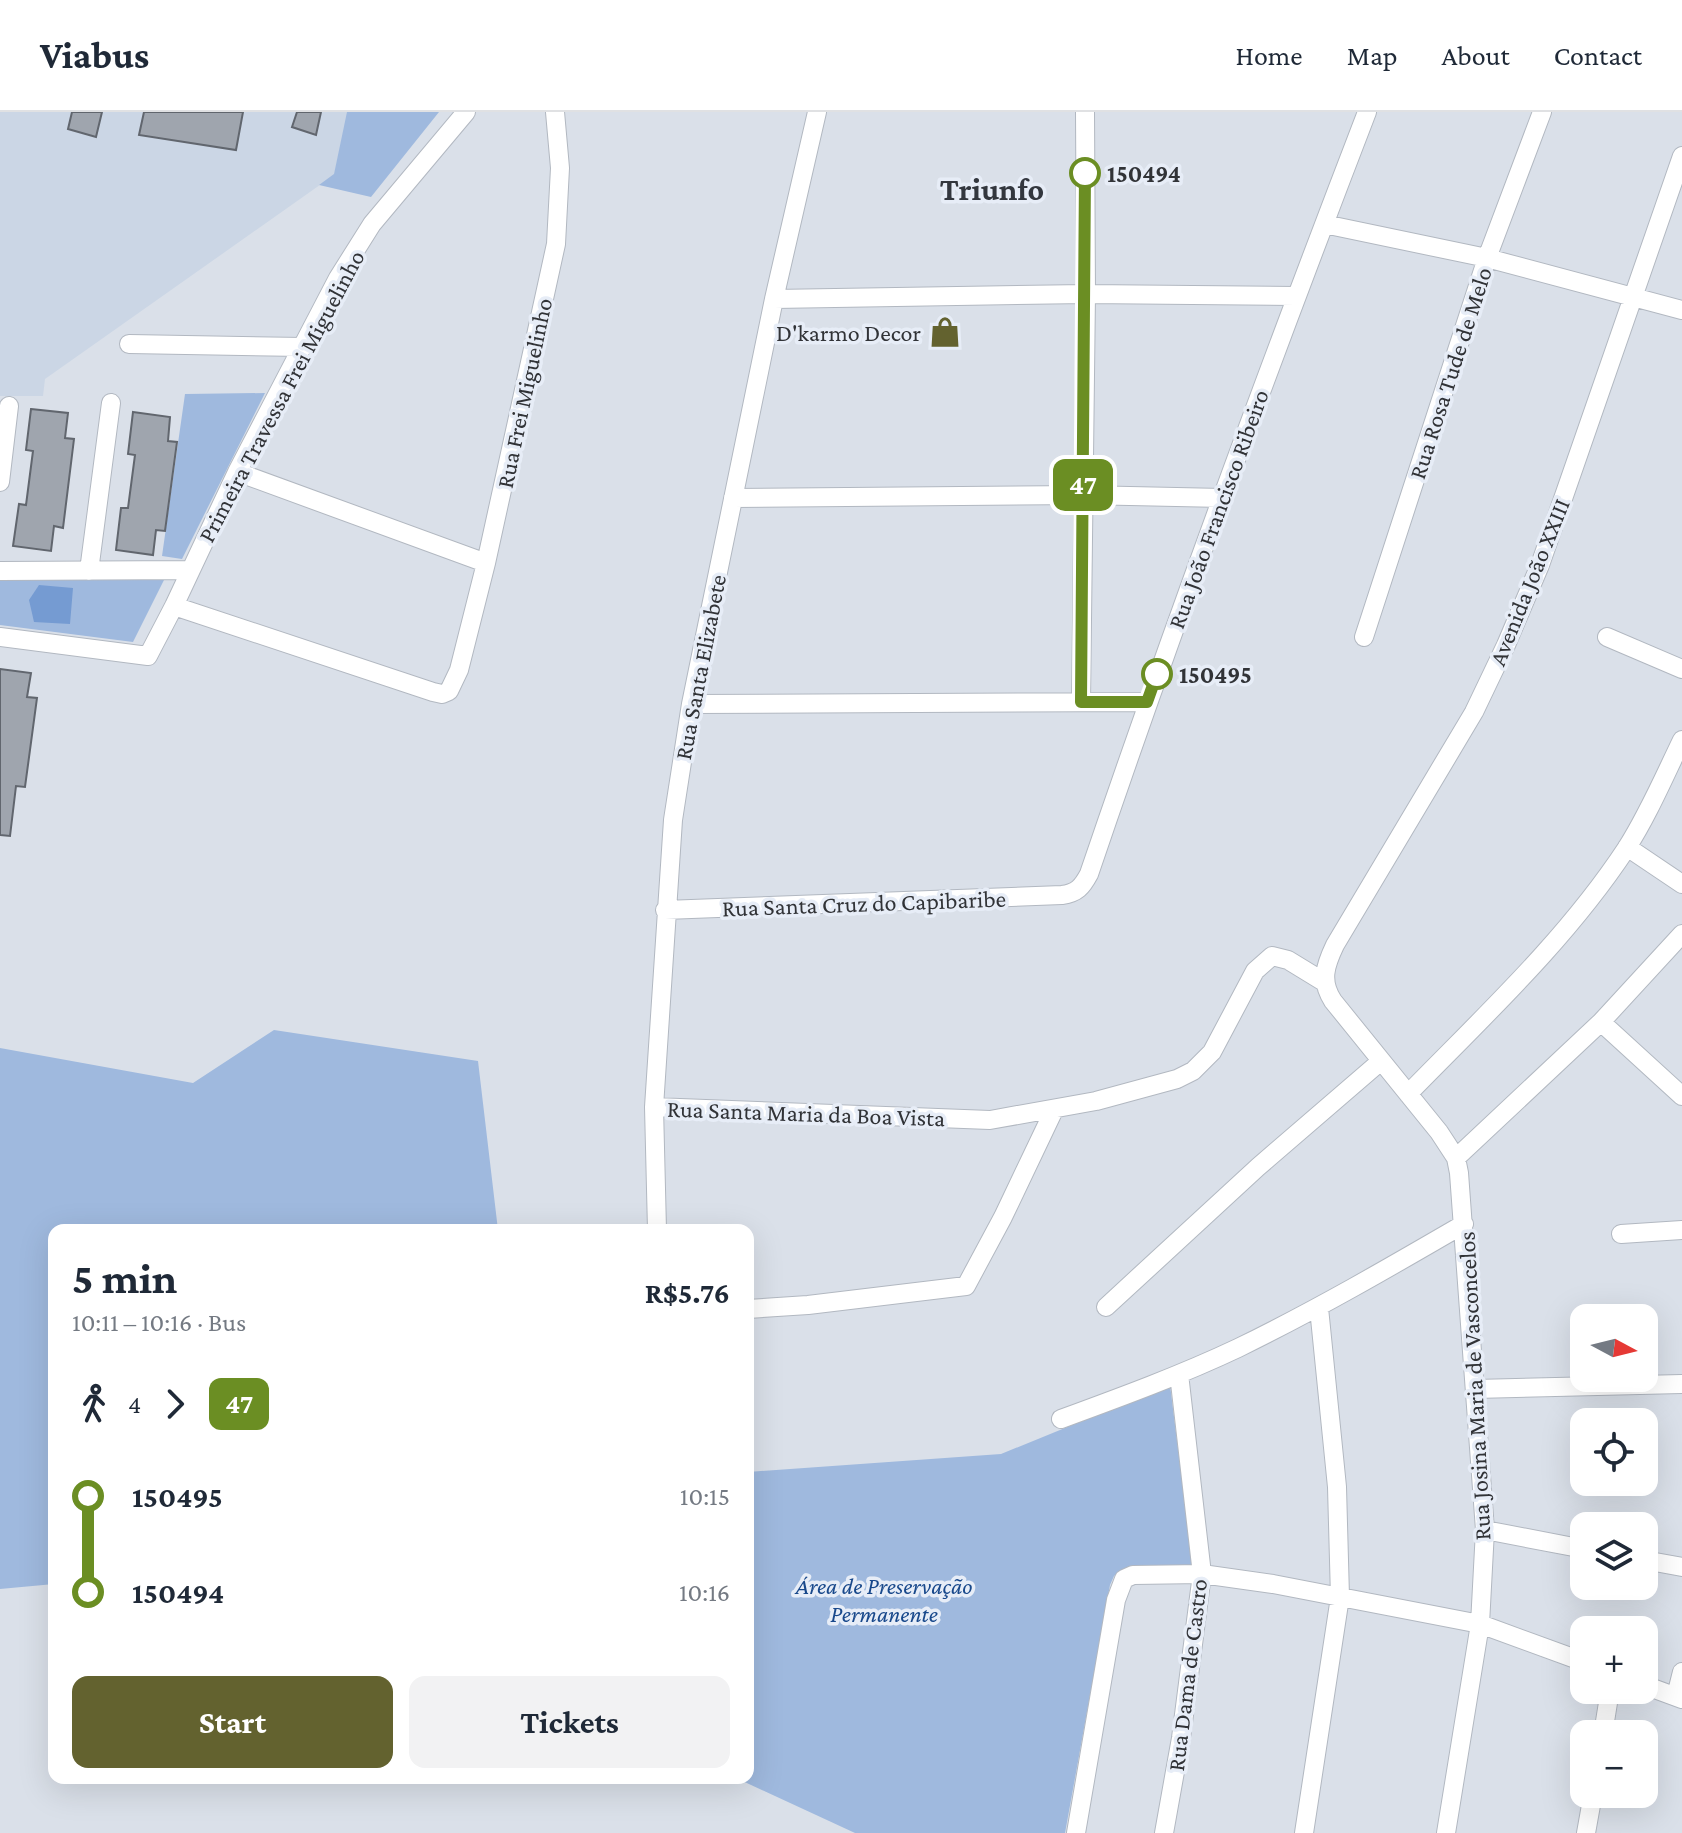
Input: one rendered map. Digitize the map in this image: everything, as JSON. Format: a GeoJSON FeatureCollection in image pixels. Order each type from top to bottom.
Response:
{"type":"FeatureCollection","features":[{"type":"Feature","properties":{"kind":"street","name":"Primeira Travessa Frei Miguelinho"},"geometry":{"type":"LineString","coordinates":[[0,637],[148,656],[237,472],[338,278],[372,224],[466,112]]}},
{"type":"Feature","properties":{"kind":"street","name":"Rua Frei Miguelinho"},"geometry":{"type":"LineString","coordinates":[[174,606],[433,692],[442,694],[449,691],[459,670],[486,563],[556,244],[560,168],[555,112]]}},
{"type":"Feature","properties":{"kind":"street","name":"Rua Santa Elizabete"},"geometry":{"type":"LineString","coordinates":[[657,1224],[654,1107],[673,820],[691,704],[774,299],[817,112]]}},
{"type":"Feature","properties":{"kind":"street"},"geometry":{"type":"LineString","coordinates":[[1081,702],[1085,112]]}},
{"type":"Feature","properties":{"kind":"street","name":"Rua João Francisco Ribeiro"},"geometry":{"type":"LineString","coordinates":[[1062,895],[1073,894],[1082,887],[1089,874],[1147,702],[1367,112]]}},
{"type":"Feature","properties":{"kind":"street","name":"Rua Rosa Tude de Melo"},"geometry":{"type":"LineString","coordinates":[[1364,637],[1487,258],[1542,112]]}},
{"type":"Feature","properties":{"kind":"street","name":"Avenida João XXIII"},"geometry":{"type":"LineString","coordinates":[[1324,982],[1326,966],[1335,945],[1474,712],[1506,645],[1540,565],[1682,156]]}},
{"type":"Feature","properties":{"kind":"street"},"geometry":{"type":"LineString","coordinates":[[1324,224],[1487,258],[1682,310]]}},
{"type":"Feature","properties":{"kind":"street"},"geometry":{"type":"LineString","coordinates":[[774,299],[1086,294],[1296,296]]}},
{"type":"Feature","properties":{"kind":"street"},"geometry":{"type":"LineString","coordinates":[[129,344],[303,347]]}},
{"type":"Feature","properties":{"kind":"street"},"geometry":{"type":"LineString","coordinates":[[89,571],[111,403]]}},
{"type":"Feature","properties":{"kind":"street"},"geometry":{"type":"LineString","coordinates":[[0,482],[9,406]]}},
{"type":"Feature","properties":{"kind":"street"},"geometry":{"type":"LineString","coordinates":[[237,472],[486,563]]}},
{"type":"Feature","properties":{"kind":"street"},"geometry":{"type":"LineString","coordinates":[[733,498],[1083,495],[1223,498]]}},
{"type":"Feature","properties":{"kind":"street"},"geometry":{"type":"LineString","coordinates":[[0,571],[191,570]]}},
{"type":"Feature","properties":{"kind":"street"},"geometry":{"type":"LineString","coordinates":[[1607,637],[1682,669]]}},
{"type":"Feature","properties":{"kind":"street"},"geometry":{"type":"LineString","coordinates":[[691,704],[1147,702]]}},
{"type":"Feature","properties":{"kind":"street"},"geometry":{"type":"LineString","coordinates":[[1408,1094],[1560,936],[1627,847],[1682,740]]}},
{"type":"Feature","properties":{"kind":"street"},"geometry":{"type":"LineString","coordinates":[[1627,847],[1682,884]]}},
{"type":"Feature","properties":{"kind":"street","name":"Rua Santa Cruz do Capibaribe"},"geometry":{"type":"LineString","coordinates":[[665,910],[1062,895]]}},
{"type":"Feature","properties":{"kind":"street"},"geometry":{"type":"LineString","coordinates":[[1456,1158],[1601,1022],[1682,934]]}},
{"type":"Feature","properties":{"kind":"street","name":"Rua Santa Maria da Boa Vista"},"geometry":{"type":"LineString","coordinates":[[654,1107],[990,1120],[1054,1110],[1177,1079],[1193,1071],[1212,1052],[1255,971],[1272,956],[1288,960],[1324,982]]}},
{"type":"Feature","properties":{"kind":"street","name":"Rua Josina Maria de Vasconcelos"},"geometry":{"type":"LineString","coordinates":[[1324,982],[1333,1001],[1456,1158],[1464,1224],[1485,1530],[1480,1624],[1446,1833]]}},
{"type":"Feature","properties":{"kind":"street"},"geometry":{"type":"LineString","coordinates":[[1601,1022],[1682,1096]]}},
{"type":"Feature","properties":{"kind":"street"},"geometry":{"type":"LineString","coordinates":[[1106,1307],[1258,1167],[1381,1061]]}},
{"type":"Feature","properties":{"kind":"street"},"geometry":{"type":"LineString","coordinates":[[754,1309],[966,1286],[1054,1110]]}},
{"type":"Feature","properties":{"kind":"street"},"geometry":{"type":"LineString","coordinates":[[1061,1419],[1179,1374],[1319,1308],[1464,1224]]}},
{"type":"Feature","properties":{"kind":"street"},"geometry":{"type":"LineString","coordinates":[[1621,1234],[1682,1230]]}},
{"type":"Feature","properties":{"kind":"street"},"geometry":{"type":"LineString","coordinates":[[1304,1833],[1340,1597],[1337,1487],[1319,1308]]}},
{"type":"Feature","properties":{"kind":"street","name":"Rua Dama de Castro"},"geometry":{"type":"LineString","coordinates":[[1164,1833],[1181,1738],[1202,1574],[1179,1374]]}},
{"type":"Feature","properties":{"kind":"street"},"geometry":{"type":"LineString","coordinates":[[1475,1389],[1682,1384]]}},
{"type":"Feature","properties":{"kind":"street"},"geometry":{"type":"LineString","coordinates":[[1485,1530],[1570,1546]]}},
{"type":"Feature","properties":{"kind":"street"},"geometry":{"type":"LineString","coordinates":[[1658,1563],[1682,1567]]}},
{"type":"Feature","properties":{"kind":"street"},"geometry":{"type":"LineString","coordinates":[[1076,1833],[1110,1628],[1119,1588],[1126,1578],[1139,1574],[1202,1574],[1340,1597],[1480,1624],[1570,1657]]}},
{"type":"Feature","properties":{"kind":"street"},"geometry":{"type":"LineString","coordinates":[[1658,1690],[1679,1698],[1682,1672]]}},
{"type":"Feature","properties":{"kind":"street"},"geometry":{"type":"LineString","coordinates":[[1586,1833],[1590,1808]]}},
{"type":"Feature","properties":{"kind":"shaded area"},"geometry":{"type":"Polygon","coordinates":[[[0,112],[348,112],[334,175],[45,379],[43,396],[0,396],[0,112]]]}},
{"type":"Feature","properties":{"kind":"shaded area"},"geometry":{"type":"Polygon","coordinates":[[[39,585],[73,588],[70,624],[34,622],[29,600],[39,585]]]}},
{"type":"Feature","properties":{"kind":"green space"},"geometry":{"type":"Polygon","coordinates":[[[347,112],[439,112],[371,197],[319,185],[334,174],[347,112]]]}},
{"type":"Feature","properties":{"kind":"green space"},"geometry":{"type":"Polygon","coordinates":[[[265,393],[182,559],[162,556],[185,394],[265,393]]]}},
{"type":"Feature","properties":{"kind":"green space"},"geometry":{"type":"Polygon","coordinates":[[[0,576],[164,580],[133,642],[0,625],[0,576]]]}},
{"type":"Feature","properties":{"kind":"green space"},"geometry":{"type":"Polygon","coordinates":[[[274,1030],[478,1061],[497,1224],[48,1224],[48,1585],[0,1589],[0,1048],[193,1083],[274,1030]]]}},
{"type":"Feature","properties":{"kind":"green space","name":"Área de Preservação Permanente"},"geometry":{"type":"Polygon","coordinates":[[[1170,1385],[1193,1567],[1121,1570],[1114,1576],[1065,1833],[855,1833],[749,1784],[754,1784],[754,1472],[1001,1454],[1170,1385]]]}},
{"type":"Feature","properties":{"kind":"building"},"geometry":{"type":"Polygon","coordinates":[[[72,112],[102,112],[96,137],[68,129],[72,112]]]}},
{"type":"Feature","properties":{"kind":"building"},"geometry":{"type":"Polygon","coordinates":[[[144,112],[243,112],[236,150],[139,135],[144,112]]]}},
{"type":"Feature","properties":{"kind":"building"},"geometry":{"type":"Polygon","coordinates":[[[297,112],[321,112],[316,135],[292,127],[297,112]]]}},
{"type":"Feature","properties":{"kind":"building"},"geometry":{"type":"Polygon","coordinates":[[[31,409],[68,413],[65,438],[74,439],[63,528],[54,526],[51,551],[13,546],[19,504],[26,505],[33,451],[26,450],[31,409]]]}},
{"type":"Feature","properties":{"kind":"building"},"geometry":{"type":"Polygon","coordinates":[[[133,412],[170,417],[168,441],[177,442],[165,531],[156,530],[153,555],[116,550],[121,508],[128,508],[135,455],[128,454],[133,412]]]}},
{"type":"Feature","properties":{"kind":"building"},"geometry":{"type":"Polygon","coordinates":[[[0,669],[31,673],[27,697],[37,698],[25,787],[16,786],[10,836],[0,835],[0,669]]]}},
{"type":"Feature","properties":{"kind":"bus line","name":"47"},"geometry":{"type":"LineString","coordinates":[[1085,173],[1081,702],[1147,702],[1157,674]]}},
{"type":"Feature","properties":{"kind":"place","name":"150494"},"geometry":{"type":"Point","coordinates":[1085,173]}},
{"type":"Feature","properties":{"kind":"place","name":"D'karmo Decor"},"geometry":{"type":"Point","coordinates":[945,332]}},
{"type":"Feature","properties":{"kind":"place","name":"150495"},"geometry":{"type":"Point","coordinates":[1157,674]}},
{"type":"Feature","properties":{"kind":"district","name":"Triunfo"},"geometry":{"type":"Point","coordinates":[992,189]}}]}
